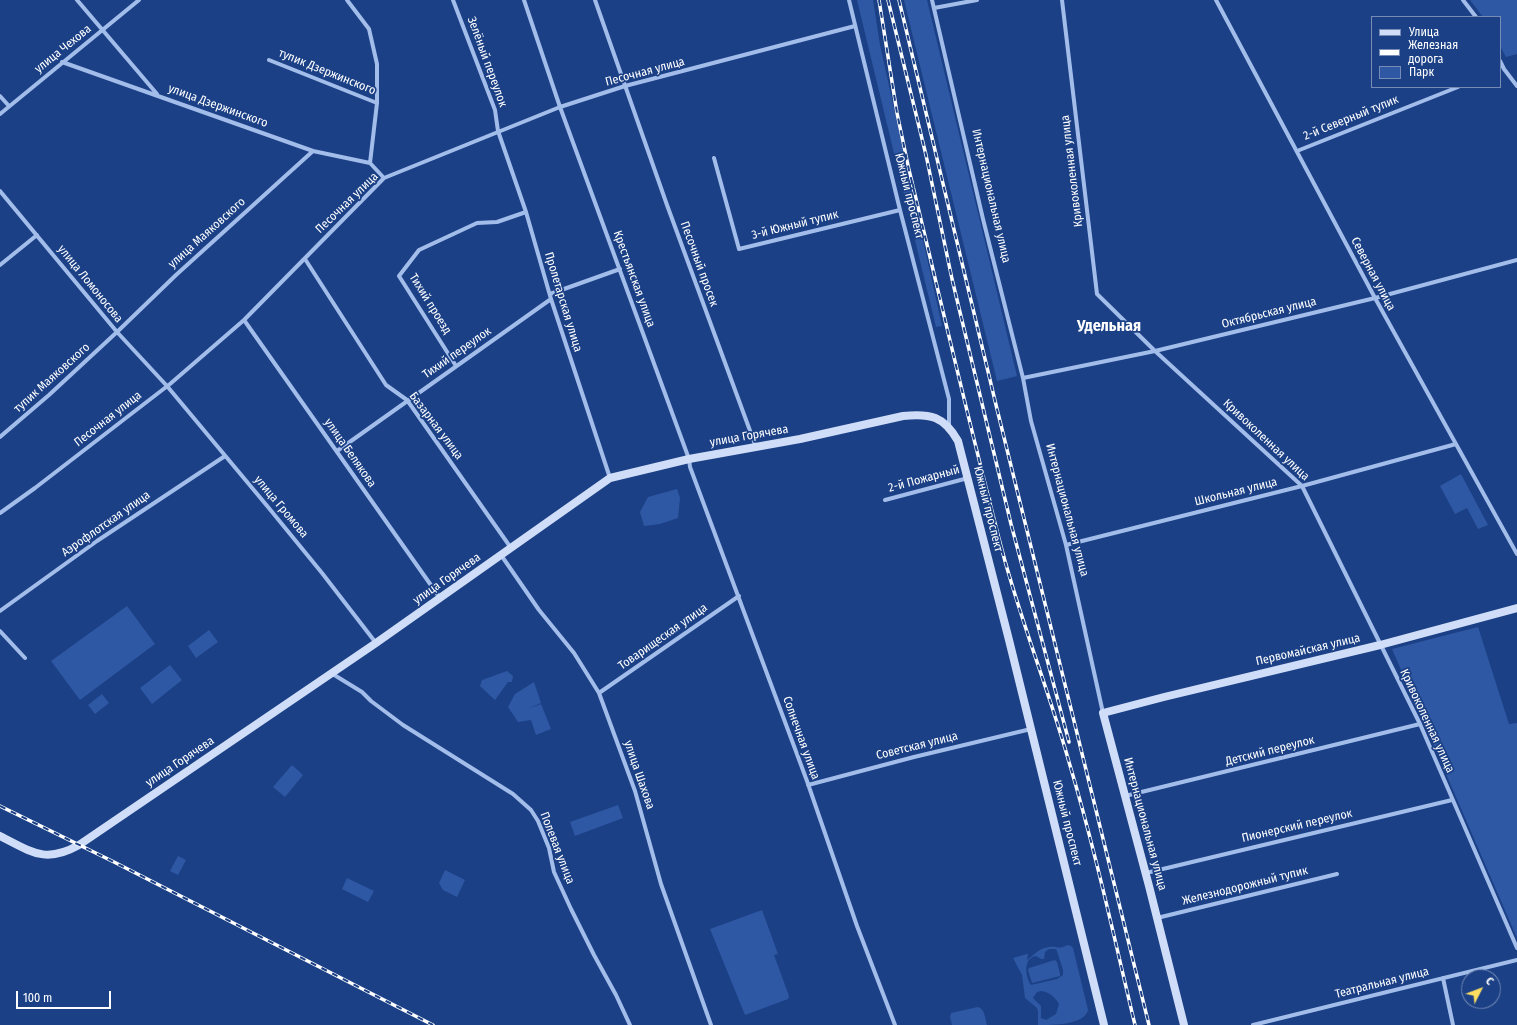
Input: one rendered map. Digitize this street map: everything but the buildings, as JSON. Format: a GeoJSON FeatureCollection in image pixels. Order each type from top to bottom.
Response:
{"type":"FeatureCollection","features":[{"type":"Feature","properties":{"kind":"main road","name":"улица Горячева"},"geometry":{"type":"LineString","coordinates":[[0,836],[41,855],[58,854],[68,851],[376,643],[610,478],[689,459],[912,415],[931,416],[939,419],[949,426]]}},
{"type":"Feature","properties":{"kind":"main road","name":"Южный проспект"},"geometry":{"type":"LineString","coordinates":[[949,426],[958,441],[968,478],[1104,1025]]}},
{"type":"Feature","properties":{"kind":"main road","name":"Первомайская улица"},"geometry":{"type":"LineString","coordinates":[[1104,713],[1380,645],[1517,608]]}},
{"type":"Feature","properties":{"kind":"main road","name":"Интернациональная улица"},"geometry":{"type":"LineString","coordinates":[[1104,713],[1184,1025]]}},
{"type":"Feature","properties":{"kind":"street"},"geometry":{"type":"LineString","coordinates":[[77,0],[157,95]]}},
{"type":"Feature","properties":{"kind":"street","name":"улица Чехова"},"geometry":{"type":"LineString","coordinates":[[0,114],[139,0]]}},
{"type":"Feature","properties":{"kind":"street"},"geometry":{"type":"LineString","coordinates":[[347,0],[369,29],[377,64],[377,103],[370,163],[384,178]]}},
{"type":"Feature","properties":{"kind":"street","name":"Зелёный переулок"},"geometry":{"type":"LineString","coordinates":[[453,0],[495,110],[498,131]]}},
{"type":"Feature","properties":{"kind":"street","name":"Крестьянская улица"},"geometry":{"type":"LineString","coordinates":[[524,0],[560,107],[689,459]]}},
{"type":"Feature","properties":{"kind":"street","name":"Песочный просек"},"geometry":{"type":"LineString","coordinates":[[595,0],[666,205],[756,447]]}},
{"type":"Feature","properties":{"kind":"street","name":"Южный проспект"},"geometry":{"type":"LineString","coordinates":[[849,0],[900,210],[949,399],[949,426]]}},
{"type":"Feature","properties":{"kind":"street","name":"Интернациональная улица"},"geometry":{"type":"LineString","coordinates":[[932,0],[983,219],[1023,378],[1030,421],[1066,545],[1104,713]]}},
{"type":"Feature","properties":{"kind":"street"},"geometry":{"type":"LineString","coordinates":[[934,8],[977,0]]}},
{"type":"Feature","properties":{"kind":"street","name":"Кривоколенная улица"},"geometry":{"type":"LineString","coordinates":[[1062,0],[1097,294],[1155,351],[1302,486],[1420,724],[1517,948]]}},
{"type":"Feature","properties":{"kind":"street","name":"Северная улица"},"geometry":{"type":"LineString","coordinates":[[1216,0],[1374,298],[1517,554]]}},
{"type":"Feature","properties":{"kind":"street"},"geometry":{"type":"LineString","coordinates":[[1462,0],[1475,16]]}},
{"type":"Feature","properties":{"kind":"street","name":"Песочная улица"},"geometry":{"type":"LineString","coordinates":[[0,513],[35,488],[167,386],[244,320],[384,178],[560,107],[626,86],[855,26]]}},
{"type":"Feature","properties":{"kind":"street","name":"тупик Дзержинского"},"geometry":{"type":"LineString","coordinates":[[269,60],[377,103]]}},
{"type":"Feature","properties":{"kind":"street","name":"улица Дзержинского"},"geometry":{"type":"LineString","coordinates":[[62,62],[313,151],[370,163]]}},
{"type":"Feature","properties":{"kind":"street"},"geometry":{"type":"LineString","coordinates":[[1502,70],[1517,86]]}},
{"type":"Feature","properties":{"kind":"street","name":"2-й Северный тупик"},"geometry":{"type":"LineString","coordinates":[[1296,151],[1455,88]]}},
{"type":"Feature","properties":{"kind":"street"},"geometry":{"type":"LineString","coordinates":[[0,96],[9,106]]}},
{"type":"Feature","properties":{"kind":"street","name":"Пролетарская улица"},"geometry":{"type":"LineString","coordinates":[[498,131],[526,212],[551,299],[610,478]]}},
{"type":"Feature","properties":{"kind":"street","name":"улица Маяковского"},"geometry":{"type":"LineString","coordinates":[[117,332],[176,274],[313,151]]}},
{"type":"Feature","properties":{"kind":"street","name":"3-й Южный тупик"},"geometry":{"type":"LineString","coordinates":[[714,158],[739,249],[900,210]]}},
{"type":"Feature","properties":{"kind":"street","name":"улица Ломоносова"},"geometry":{"type":"LineString","coordinates":[[0,191],[117,332],[167,386]]}},
{"type":"Feature","properties":{"kind":"street","name":"Тихий проезд"},"geometry":{"type":"LineString","coordinates":[[456,366],[400,276],[419,250],[477,223],[497,222],[526,212]]}},
{"type":"Feature","properties":{"kind":"street"},"geometry":{"type":"LineString","coordinates":[[0,265],[37,235]]}},
{"type":"Feature","properties":{"kind":"street","name":"Базарная улица"},"geometry":{"type":"LineString","coordinates":[[305,259],[386,385],[407,400],[511,548]]}},
{"type":"Feature","properties":{"kind":"street","name":"Октябрьская улица"},"geometry":{"type":"LineString","coordinates":[[1023,378],[1155,351],[1374,298],[1517,260]]}},
{"type":"Feature","properties":{"kind":"street"},"geometry":{"type":"LineString","coordinates":[[550,294],[620,269]]}},
{"type":"Feature","properties":{"kind":"street","name":"Тихий переулок"},"geometry":{"type":"LineString","coordinates":[[337,451],[551,299]]}},
{"type":"Feature","properties":{"kind":"street","name":"улица Белякова"},"geometry":{"type":"LineString","coordinates":[[244,320],[440,598]]}},
{"type":"Feature","properties":{"kind":"street","name":"тупик Маяковского"},"geometry":{"type":"LineString","coordinates":[[0,438],[49,396],[117,332]]}},
{"type":"Feature","properties":{"kind":"street","name":"улица Громова"},"geometry":{"type":"LineString","coordinates":[[167,386],[322,573],[376,643]]}},
{"type":"Feature","properties":{"kind":"street","name":"Школьная улица"},"geometry":{"type":"LineString","coordinates":[[1066,545],[1302,486],[1456,444]]}},
{"type":"Feature","properties":{"kind":"street","name":"Аэрофлотская улица"},"geometry":{"type":"LineString","coordinates":[[0,611],[97,541],[225,456]]}},
{"type":"Feature","properties":{"kind":"street","name":"Солнечная улица"},"geometry":{"type":"LineString","coordinates":[[689,459],[690,467],[808,785],[857,926],[895,1025]]}},
{"type":"Feature","properties":{"kind":"street","name":"2-й Пожарный"},"geometry":{"type":"LineString","coordinates":[[885,500],[968,478]]}},
{"type":"Feature","properties":{"kind":"street","name":"улица Шахова"},"geometry":{"type":"LineString","coordinates":[[501,555],[539,610],[574,653],[599,693],[635,790],[661,884],[711,1025]]}},
{"type":"Feature","properties":{"kind":"street","name":"Товарищеская улица"},"geometry":{"type":"LineString","coordinates":[[599,693],[739,596]]}},
{"type":"Feature","properties":{"kind":"street"},"geometry":{"type":"LineString","coordinates":[[0,631],[25,658]]}},
{"type":"Feature","properties":{"kind":"street","name":"Полевая улица"},"geometry":{"type":"LineString","coordinates":[[331,673],[362,692],[403,725],[514,794],[531,810],[538,821],[549,848],[554,872],[571,909],[630,1025]]}},
{"type":"Feature","properties":{"kind":"street","name":"Детский переулок"},"geometry":{"type":"LineString","coordinates":[[1126,796],[1420,724]]}},
{"type":"Feature","properties":{"kind":"street","name":"Советская улица"},"geometry":{"type":"LineString","coordinates":[[808,785],[914,757],[1031,729]]}},
{"type":"Feature","properties":{"kind":"street","name":"Пионерский переулок"},"geometry":{"type":"LineString","coordinates":[[1146,872],[1452,800]]}},
{"type":"Feature","properties":{"kind":"street","name":"Железнодорожный тупик"},"geometry":{"type":"LineString","coordinates":[[1157,918],[1337,874]]}},
{"type":"Feature","properties":{"kind":"street","name":"Театральная улица"},"geometry":{"type":"LineString","coordinates":[[1253,1025],[1517,959]]}},
{"type":"Feature","properties":{"kind":"street"},"geometry":{"type":"LineString","coordinates":[[1443,978],[1453,1025]]}},
{"type":"Feature","properties":{"kind":"green space"},"geometry":{"type":"Polygon","coordinates":[[[857,0],[873,0],[880,45],[942,326],[936,327],[857,0]]]}},
{"type":"Feature","properties":{"kind":"green space"},"geometry":{"type":"Polygon","coordinates":[[[904,0],[927,0],[1017,376],[997,381],[904,0]]]}},
{"type":"Feature","properties":{"kind":"green space"},"geometry":{"type":"Polygon","coordinates":[[[1470,0],[1517,0],[1517,54],[1506,57],[1501,48],[1501,16],[1482,16],[1470,0]]]}},
{"type":"Feature","properties":{"kind":"green space"},"geometry":{"type":"Polygon","coordinates":[[[1461,474],[1488,525],[1478,529],[1467,508],[1455,514],[1440,486],[1461,474]]]}},
{"type":"Feature","properties":{"kind":"green space"},"geometry":{"type":"Polygon","coordinates":[[[677,489],[680,498],[678,518],[660,524],[644,526],[640,512],[648,497],[677,489]]]}},
{"type":"Feature","properties":{"kind":"green space"},"geometry":{"type":"Polygon","coordinates":[[[127,606],[155,644],[80,700],[51,661],[127,606]]]}},
{"type":"Feature","properties":{"kind":"green space"},"geometry":{"type":"Polygon","coordinates":[[[1478,627],[1509,724],[1517,723],[1517,938],[1392,649],[1478,627]]]}},
{"type":"Feature","properties":{"kind":"green space"},"geometry":{"type":"Polygon","coordinates":[[[209,630],[218,642],[196,658],[188,646],[209,630]]]}},
{"type":"Feature","properties":{"kind":"green space"},"geometry":{"type":"Polygon","coordinates":[[[170,665],[182,680],[152,704],[140,688],[170,665]]]}},
{"type":"Feature","properties":{"kind":"green space"},"geometry":{"type":"Polygon","coordinates":[[[507,671],[513,676],[512,682],[508,682],[495,700],[480,686],[482,680],[507,671]]]}},
{"type":"Feature","properties":{"kind":"green space"},"geometry":{"type":"Polygon","coordinates":[[[534,682],[541,703],[527,709],[541,704],[551,729],[536,735],[531,720],[518,722],[508,707],[515,694],[534,682]]]}},
{"type":"Feature","properties":{"kind":"green space"},"geometry":{"type":"Polygon","coordinates":[[[102,694],[109,703],[95,714],[88,705],[102,694]]]}},
{"type":"Feature","properties":{"kind":"green space"},"geometry":{"type":"Polygon","coordinates":[[[292,765],[303,775],[285,797],[273,787],[292,765]]]}},
{"type":"Feature","properties":{"kind":"green space"},"geometry":{"type":"Polygon","coordinates":[[[618,805],[623,818],[575,836],[570,822],[618,805]]]}},
{"type":"Feature","properties":{"kind":"green space"},"geometry":{"type":"Polygon","coordinates":[[[178,856],[186,860],[178,875],[170,871],[178,856]]]}},
{"type":"Feature","properties":{"kind":"green space"},"geometry":{"type":"Polygon","coordinates":[[[445,870],[465,880],[457,897],[443,890],[439,883],[445,870]]]}},
{"type":"Feature","properties":{"kind":"green space"},"geometry":{"type":"Polygon","coordinates":[[[347,878],[374,891],[368,902],[342,889],[347,878]]]}},
{"type":"Feature","properties":{"kind":"green space"},"geometry":{"type":"Polygon","coordinates":[[[762,910],[778,954],[774,955],[789,996],[788,999],[745,1015],[710,929],[762,910]]]}},
{"type":"Feature","properties":{"kind":"green space"},"geometry":{"type":"Polygon","coordinates":[[[1067,945],[1073,948],[1088,1010],[1081,1019],[1075,1021],[1060,1024],[1038,1025],[1037,1008],[1025,998],[1022,975],[1013,958],[1028,954],[1027,960],[1042,949],[1049,947],[1060,948],[1067,945]],[[1049,949],[1045,952],[1044,959],[1036,956],[1032,957],[1027,964],[1027,977],[1031,985],[1057,979],[1063,975],[1063,970],[1056,949],[1049,949]],[[1041,991],[1037,992],[1033,998],[1041,1006],[1041,1018],[1046,1020],[1056,1014],[1059,1004],[1052,995],[1041,991]]]}},
{"type":"Feature","properties":{"kind":"green space"},"geometry":{"type":"Polygon","coordinates":[[[1055,960],[1057,962],[1060,976],[1032,983],[1028,970],[1029,968],[1055,960]]]}},
{"type":"Feature","properties":{"kind":"green space"},"geometry":{"type":"Polygon","coordinates":[[[978,1007],[983,1012],[987,1025],[952,1025],[950,1017],[951,1013],[978,1007]]]}},
{"type":"Feature","properties":{"kind":"railway"},"geometry":{"type":"LineString","coordinates":[[879,0],[897,113],[909,170],[978,455],[1002,550],[1026,630],[1061,735],[1087,827],[1135,1025]]}},
{"type":"Feature","properties":{"kind":"railway"},"geometry":{"type":"LineString","coordinates":[[888,0],[926,155],[952,279],[1011,524],[1069,742]]}},
{"type":"Feature","properties":{"kind":"railway"},"geometry":{"type":"LineString","coordinates":[[899,0],[997,409],[1149,1025]]}},
{"type":"Feature","properties":{"kind":"railway"},"geometry":{"type":"LineString","coordinates":[[0,806],[114,862],[433,1025]]}},
{"type":"Feature","properties":{"kind":"district","name":"Удельная"},"geometry":{"type":"Point","coordinates":[1109,327]}}]}
